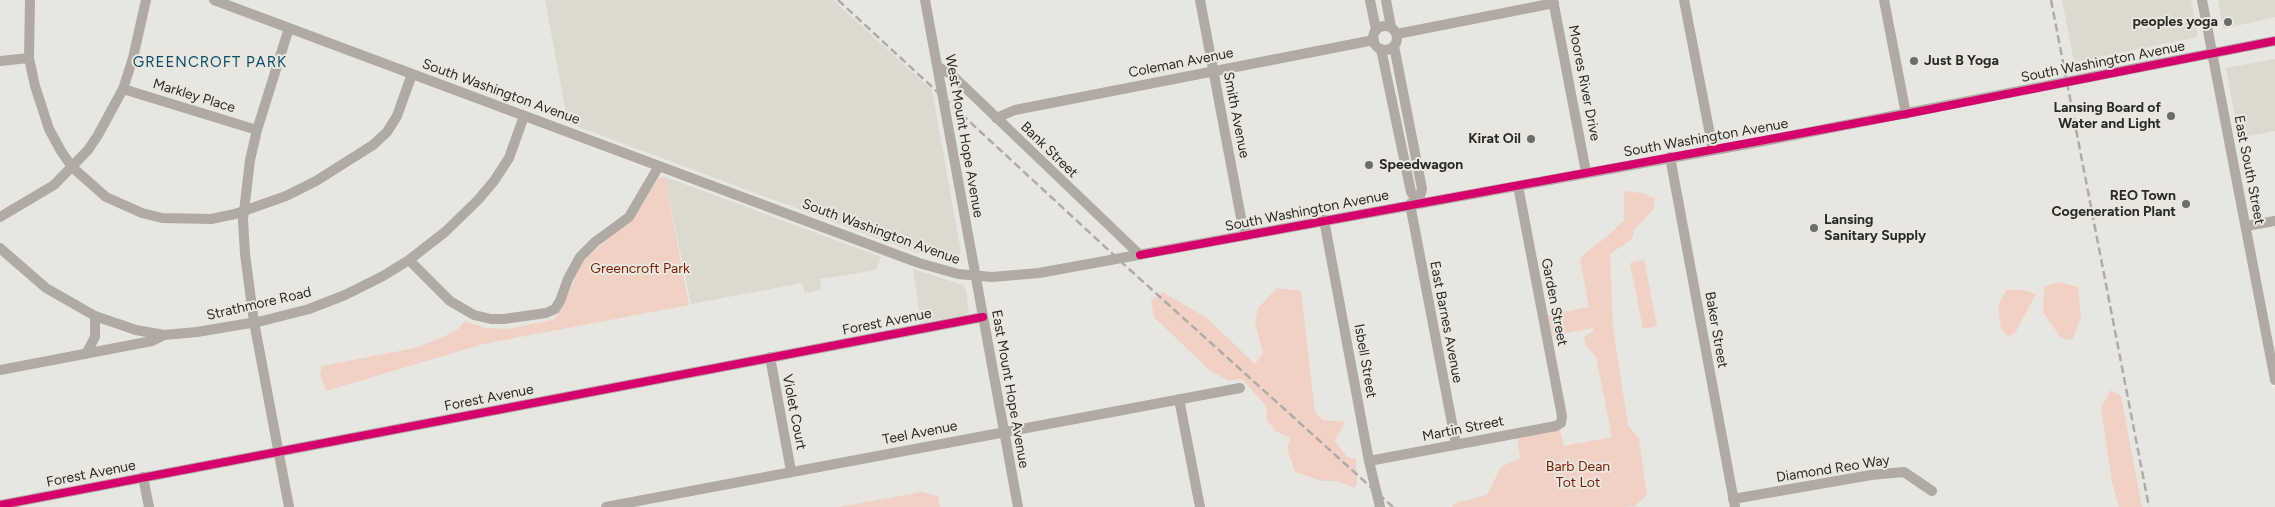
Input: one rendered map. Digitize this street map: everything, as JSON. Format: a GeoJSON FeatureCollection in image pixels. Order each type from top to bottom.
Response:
{"type":"FeatureCollection","features":[{"type":"Feature","properties":{"kind":"street"},"geometry":{"type":"LineString","coordinates":[[30,0],[29,58],[48,129],[72,167],[106,197],[142,213],[162,218],[211,219],[244,211],[286,196],[316,181],[373,145],[387,132],[397,116],[412,74]]}},
{"type":"Feature","properties":{"kind":"street"},"geometry":{"type":"LineString","coordinates":[[0,217],[54,184],[72,167],[98,135],[123,89],[133,58],[146,0]]}},
{"type":"Feature","properties":{"kind":"street","name":"South Washington Avenue"},"geometry":{"type":"LineString","coordinates":[[214,0],[938,269],[976,276],[1039,273],[1140,255],[1414,203],[1518,186],[1906,114],[2275,41]]}},
{"type":"Feature","properties":{"kind":"street","name":"West Mount Hope Avenue"},"geometry":{"type":"LineString","coordinates":[[925,0],[976,276]]}},
{"type":"Feature","properties":{"kind":"street","name":"Smith Avenue"},"geometry":{"type":"LineString","coordinates":[[1200,0],[1242,223],[1247,234]]}},
{"type":"Feature","properties":{"kind":"street"},"geometry":{"type":"LineString","coordinates":[[1370,0],[1376,45],[1381,49],[1388,50],[1397,41],[1386,0]]}},
{"type":"Feature","properties":{"kind":"street"},"geometry":{"type":"LineString","coordinates":[[1684,0],[1712,150]]}},
{"type":"Feature","properties":{"kind":"street"},"geometry":{"type":"LineString","coordinates":[[1884,0],[1906,114]]}},
{"type":"Feature","properties":{"kind":"street","name":"East South Street"},"geometry":{"type":"LineString","coordinates":[[2202,0],[2275,380]]}},
{"type":"Feature","properties":{"kind":"street"},"geometry":{"type":"LineString","coordinates":[[1375,35],[1383,26],[1394,31],[1554,2]]}},
{"type":"Feature","properties":{"kind":"street","name":"Moores River Drive"},"geometry":{"type":"LineString","coordinates":[[1554,2],[1586,172]]}},
{"type":"Feature","properties":{"kind":"street"},"geometry":{"type":"LineString","coordinates":[[289,28],[257,130],[250,160],[244,211],[245,254],[254,322],[289,507]]}},
{"type":"Feature","properties":{"kind":"street","name":"Coleman Avenue"},"geometry":{"type":"LineString","coordinates":[[996,118],[1015,110],[1213,71],[1375,35]]}},
{"type":"Feature","properties":{"kind":"street"},"geometry":{"type":"LineString","coordinates":[[1394,46],[1422,189],[1414,203]]}},
{"type":"Feature","properties":{"kind":"street"},"geometry":{"type":"LineString","coordinates":[[1381,49],[1414,203]]}},
{"type":"Feature","properties":{"kind":"street"},"geometry":{"type":"LineString","coordinates":[[0,61],[29,58]]}},
{"type":"Feature","properties":{"kind":"street","name":"Bank Street"},"geometry":{"type":"LineString","coordinates":[[938,67],[951,74],[1140,255]]}},
{"type":"Feature","properties":{"kind":"street","name":"Markley Place"},"geometry":{"type":"LineString","coordinates":[[123,89],[257,130]]}},
{"type":"Feature","properties":{"kind":"street","name":"Strathmore Road"},"geometry":{"type":"LineString","coordinates":[[0,248],[46,288],[95,316],[136,330],[164,335],[211,330],[309,309],[345,295],[383,276],[409,260],[445,232],[478,200],[494,181],[509,158],[524,116]]}},
{"type":"Feature","properties":{"kind":"street","name":"Baker Street"},"geometry":{"type":"LineString","coordinates":[[1670,158],[1734,503]]}},
{"type":"Feature","properties":{"kind":"street"},"geometry":{"type":"LineString","coordinates":[[409,260],[450,301],[474,315],[491,319],[504,319],[546,313],[555,309],[560,301],[568,278],[580,257],[629,217],[659,166]]}},
{"type":"Feature","properties":{"kind":"street","name":"Garden Street"},"geometry":{"type":"LineString","coordinates":[[1518,186],[1562,416],[1560,423]]}},
{"type":"Feature","properties":{"kind":"street","name":"East Barnes Avenue"},"geometry":{"type":"LineString","coordinates":[[1414,203],[1456,444]]}},
{"type":"Feature","properties":{"kind":"street","name":"Isbell Street"},"geometry":{"type":"LineString","coordinates":[[1324,220],[1369,461],[1380,507]]}},
{"type":"Feature","properties":{"kind":"street"},"geometry":{"type":"LineString","coordinates":[[2246,226],[2275,222]]}},
{"type":"Feature","properties":{"kind":"street","name":"East Mount Hope Avenue"},"geometry":{"type":"LineString","coordinates":[[976,276],[1018,507]]}},
{"type":"Feature","properties":{"kind":"street"},"geometry":{"type":"LineString","coordinates":[[86,354],[95,337],[95,316]]}},
{"type":"Feature","properties":{"kind":"street","name":"Forest Avenue"},"geometry":{"type":"LineString","coordinates":[[0,505],[983,317]]}},
{"type":"Feature","properties":{"kind":"street"},"geometry":{"type":"LineString","coordinates":[[0,370],[152,341],[164,335]]}},
{"type":"Feature","properties":{"kind":"street","name":"Violet Court"},"geometry":{"type":"LineString","coordinates":[[770,357],[792,471]]}},
{"type":"Feature","properties":{"kind":"street","name":"Teel Avenue"},"geometry":{"type":"LineString","coordinates":[[606,507],[1240,388]]}},
{"type":"Feature","properties":{"kind":"street"},"geometry":{"type":"LineString","coordinates":[[1179,399],[1200,507]]}},
{"type":"Feature","properties":{"kind":"street","name":"Martin Street"},"geometry":{"type":"LineString","coordinates":[[1369,461],[1556,426],[1560,423]]}},
{"type":"Feature","properties":{"kind":"street","name":"Diamond Reo Way"},"geometry":{"type":"LineString","coordinates":[[1734,503],[1871,475],[1904,472],[1932,491]]}},
{"type":"Feature","properties":{"kind":"street"},"geometry":{"type":"LineString","coordinates":[[144,477],[149,507]]}},
{"type":"Feature","properties":{"kind":"shaded area"},"geometry":{"type":"Polygon","coordinates":[[[545,0],[833,0],[932,90],[961,252],[956,258],[949,259],[914,252],[568,123],[545,0]]]}},
{"type":"Feature","properties":{"kind":"shaded area"},"geometry":{"type":"Polygon","coordinates":[[[2062,0],[2191,0],[2198,37],[2074,62],[2062,0]]]}},
{"type":"Feature","properties":{"kind":"shaded area"},"geometry":{"type":"Polygon","coordinates":[[[2218,0],[2275,0],[2275,17],[2223,29],[2218,0]]]}},
{"type":"Feature","properties":{"kind":"shaded area"},"geometry":{"type":"Polygon","coordinates":[[[2275,59],[2275,131],[2239,138],[2226,68],[2275,59]]]}},
{"type":"Feature","properties":{"kind":"shaded area"},"geometry":{"type":"Polygon","coordinates":[[[665,177],[881,257],[876,270],[820,279],[821,290],[805,293],[802,283],[691,304],[665,177]]]}},
{"type":"Feature","properties":{"kind":"shaded area"},"geometry":{"type":"Polygon","coordinates":[[[913,269],[963,285],[966,290],[969,312],[965,315],[921,323],[913,269]]]}},
{"type":"Feature","properties":{"kind":"green space","name":"Greencroft Park"},"geometry":{"type":"Polygon","coordinates":[[[665,177],[689,305],[483,344],[326,391],[320,375],[322,366],[415,348],[458,329],[465,321],[485,328],[507,329],[553,320],[561,310],[583,260],[634,218],[658,179],[665,177]]]}},
{"type":"Feature","properties":{"kind":"green space","name":"Barb Dean Tot Lot"},"geometry":{"type":"Polygon","coordinates":[[[1624,191],[1642,193],[1655,198],[1653,210],[1634,230],[1632,239],[1610,254],[1613,328],[1628,425],[1639,439],[1647,495],[1635,506],[1625,507],[1451,507],[1455,503],[1487,495],[1501,467],[1520,458],[1517,438],[1560,430],[1564,446],[1612,437],[1596,357],[1586,346],[1584,337],[1593,331],[1593,328],[1552,336],[1548,315],[1589,307],[1580,260],[1585,253],[1608,236],[1624,220],[1624,191]]]}},
{"type":"Feature","properties":{"kind":"green space"},"geometry":{"type":"Polygon","coordinates":[[[1644,260],[1657,326],[1643,329],[1630,263],[1644,260]]]}},
{"type":"Feature","properties":{"kind":"green space"},"geometry":{"type":"Polygon","coordinates":[[[2058,282],[2078,287],[2081,318],[2072,340],[2061,338],[2043,312],[2044,287],[2058,282]]]}},
{"type":"Feature","properties":{"kind":"green space"},"geometry":{"type":"Polygon","coordinates":[[[1277,288],[1301,291],[1315,412],[1323,420],[1345,422],[1335,441],[1347,457],[1356,459],[1357,485],[1354,488],[1338,481],[1322,481],[1295,472],[1287,449],[1290,438],[1275,431],[1266,418],[1267,407],[1242,379],[1228,381],[1208,369],[1154,317],[1151,301],[1163,292],[1208,319],[1255,364],[1263,353],[1255,323],[1258,308],[1277,288]]]}},
{"type":"Feature","properties":{"kind":"green space"},"geometry":{"type":"Polygon","coordinates":[[[2006,290],[2023,290],[2036,294],[2015,333],[2008,337],[2001,328],[1998,306],[2006,290]]]}},
{"type":"Feature","properties":{"kind":"green space"},"geometry":{"type":"Polygon","coordinates":[[[2111,390],[2121,396],[2142,507],[2119,507],[2112,482],[2101,408],[2111,390]]]}},
{"type":"Feature","properties":{"kind":"green space"},"geometry":{"type":"Polygon","coordinates":[[[921,492],[938,496],[940,507],[839,507],[921,492]]]}},
{"type":"Feature","properties":{"kind":"railway"},"geometry":{"type":"LineString","coordinates":[[838,0],[1129,269],[1393,507]]}},
{"type":"Feature","properties":{"kind":"railway"},"geometry":{"type":"LineString","coordinates":[[2051,0],[2149,507]]}},
{"type":"Feature","properties":{"kind":"cycle path"},"geometry":{"type":"LineString","coordinates":[[1140,255],[1906,114],[2275,41]]}},
{"type":"Feature","properties":{"kind":"cycle path"},"geometry":{"type":"LineString","coordinates":[[0,505],[983,317]]}},
{"type":"Feature","properties":{"kind":"place","name":"peoples yoga"},"geometry":{"type":"Point","coordinates":[2228,22]}},
{"type":"Feature","properties":{"kind":"place","name":"Just B Yoga"},"geometry":{"type":"Point","coordinates":[1914,61]}},
{"type":"Feature","properties":{"kind":"place","name":"Lansing Board of Water and Light"},"geometry":{"type":"Point","coordinates":[2171,116]}},
{"type":"Feature","properties":{"kind":"place","name":"Kirat Oil"},"geometry":{"type":"Point","coordinates":[1531,139]}},
{"type":"Feature","properties":{"kind":"place","name":"Speedwagon"},"geometry":{"type":"Point","coordinates":[1369,165]}},
{"type":"Feature","properties":{"kind":"place","name":"REO Town Cogeneration Plant"},"geometry":{"type":"Point","coordinates":[2186,204]}},
{"type":"Feature","properties":{"kind":"place","name":"Lansing Sanitary Supply"},"geometry":{"type":"Point","coordinates":[1814,228]}},
{"type":"Feature","properties":{"kind":"district","name":"GREENCROFT PARK"},"geometry":{"type":"Point","coordinates":[210,63]}}]}
